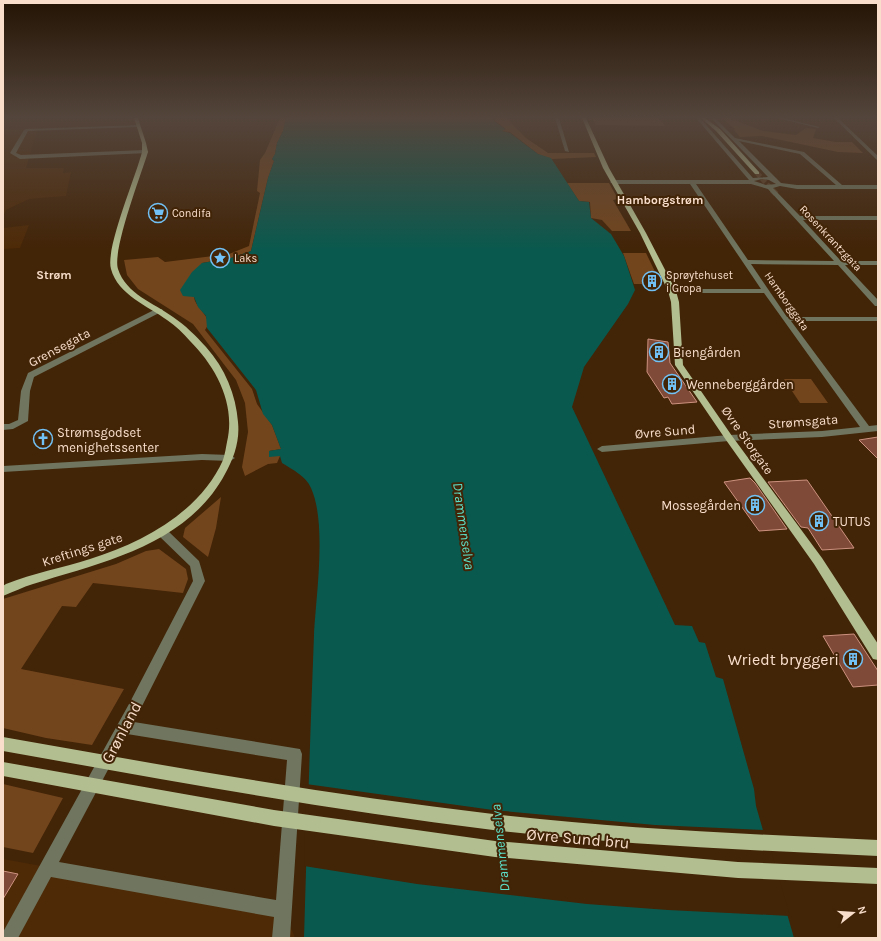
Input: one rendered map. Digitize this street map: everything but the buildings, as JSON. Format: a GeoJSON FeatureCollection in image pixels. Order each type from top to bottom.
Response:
{"type":"FeatureCollection","features":[{"type":"Feature","properties":{"kind":"main road","name":"Kreftings gate"},"geometry":{"type":"LineString","coordinates":[[3,591],[22,583],[124,552],[162,532],[180,520],[203,500],[222,475],[230,458],[235,429],[233,404],[229,391],[210,358],[177,323],[123,285],[114,267],[114,257],[123,221],[142,162]]}},
{"type":"Feature","properties":{"kind":"main road","name":"Øvre Storgate"},"geometry":{"type":"LineString","coordinates":[[603,162],[643,233],[672,290],[675,302],[679,365],[729,438],[818,561],[878,656]]}},
{"type":"Feature","properties":{"kind":"main road"},"geometry":{"type":"LineString","coordinates":[[747,162],[757,173]]}},
{"type":"Feature","properties":{"kind":"main road","name":"Øvre Sund bru"},"geometry":{"type":"LineString","coordinates":[[3,744],[282,793],[422,813],[516,824],[654,837],[878,848]]}},
{"type":"Feature","properties":{"kind":"main road","name":"Øvre Sund bru"},"geometry":{"type":"LineString","coordinates":[[3,769],[274,818],[495,849],[672,865],[878,876]]}},
{"type":"Feature","properties":{"kind":"street"},"geometry":{"type":"LineString","coordinates":[[736,162],[752,181],[760,186],[776,186],[776,182]]}},
{"type":"Feature","properties":{"kind":"street"},"geometry":{"type":"LineString","coordinates":[[757,162],[776,182]]}},
{"type":"Feature","properties":{"kind":"street"},"geometry":{"type":"LineString","coordinates":[[812,162],[841,187]]}},
{"type":"Feature","properties":{"kind":"street"},"geometry":{"type":"LineString","coordinates":[[613,182],[752,181],[761,178],[797,187],[878,187]]}},
{"type":"Feature","properties":{"kind":"street","name":"Hamborggata"},"geometry":{"type":"LineString","coordinates":[[692,182],[785,319],[866,429]]}},
{"type":"Feature","properties":{"kind":"street","name":"Rosenkrantzgata"},"geometry":{"type":"LineString","coordinates":[[769,187],[878,304]]}},
{"type":"Feature","properties":{"kind":"street"},"geometry":{"type":"LineString","coordinates":[[799,218],[878,218]]}},
{"type":"Feature","properties":{"kind":"street"},"geometry":{"type":"LineString","coordinates":[[746,262],[878,263]]}},
{"type":"Feature","properties":{"kind":"street"},"geometry":{"type":"LineString","coordinates":[[672,290],[766,291]]}},
{"type":"Feature","properties":{"kind":"street","name":"Grensegata"},"geometry":{"type":"LineString","coordinates":[[3,428],[10,427],[23,421],[26,390],[28,380],[31,375],[159,311]]}},
{"type":"Feature","properties":{"kind":"street"},"geometry":{"type":"LineString","coordinates":[[785,319],[878,319]]}},
{"type":"Feature","properties":{"kind":"street","name":"Strømsgata"},"geometry":{"type":"LineString","coordinates":[[729,438],[822,434],[878,428]]}},
{"type":"Feature","properties":{"kind":"street","name":"Øvre Sund"},"geometry":{"type":"LineString","coordinates":[[602,449],[729,438]]}},
{"type":"Feature","properties":{"kind":"street"},"geometry":{"type":"LineString","coordinates":[[3,469],[187,458],[230,458]]}},
{"type":"Feature","properties":{"kind":"street","name":"Grønland"},"geometry":{"type":"LineString","coordinates":[[9,938],[134,708],[199,581],[195,564],[162,532]]}},
{"type":"Feature","properties":{"kind":"street"},"geometry":{"type":"LineString","coordinates":[[123,727],[295,754],[282,938]]}},
{"type":"Feature","properties":{"kind":"street"},"geometry":{"type":"LineString","coordinates":[[48,868],[283,910]]}},
{"type":"Feature","properties":{"kind":"shaded area"},"geometry":{"type":"Polygon","coordinates":[[[3,162],[28,162],[26,168],[64,168],[63,173],[71,172],[66,196],[29,199],[6,210],[3,217],[3,162]]]}},
{"type":"Feature","properties":{"kind":"shaded area"},"geometry":{"type":"Polygon","coordinates":[[[260,162],[274,162],[268,178],[251,251],[231,258],[202,263],[194,294],[195,301],[208,321],[205,330],[252,389],[257,404],[272,425],[281,449],[269,451],[280,456],[277,463],[268,464],[245,476],[242,467],[248,432],[245,403],[236,380],[193,324],[138,289],[127,275],[124,260],[158,257],[165,262],[229,254],[249,246],[260,193],[257,191],[260,162]]]}},
{"type":"Feature","properties":{"kind":"shaded area"},"geometry":{"type":"Polygon","coordinates":[[[567,183],[609,183],[618,199],[613,200],[631,231],[612,231],[602,220],[591,218],[590,202],[579,201],[567,183]]]}},
{"type":"Feature","properties":{"kind":"shaded area"},"geometry":{"type":"Polygon","coordinates":[[[29,225],[20,248],[3,249],[3,228],[29,225]]]}},
{"type":"Feature","properties":{"kind":"shaded area"},"geometry":{"type":"Polygon","coordinates":[[[623,253],[646,253],[661,284],[634,284],[623,253]]]}},
{"type":"Feature","properties":{"kind":"shaded area"},"geometry":{"type":"Polygon","coordinates":[[[784,379],[811,379],[828,403],[800,403],[784,379]]]}},
{"type":"Feature","properties":{"kind":"shaded area"},"geometry":{"type":"Polygon","coordinates":[[[221,497],[216,528],[208,557],[183,537],[185,528],[221,497]]]}},
{"type":"Feature","properties":{"kind":"shaded area"},"geometry":{"type":"Polygon","coordinates":[[[159,549],[186,569],[188,579],[183,593],[93,583],[76,607],[62,606],[21,669],[124,689],[92,745],[46,738],[3,728],[3,599],[116,564],[146,551],[159,549]]]}},
{"type":"Feature","properties":{"kind":"shaded area"},"geometry":{"type":"Polygon","coordinates":[[[3,784],[63,798],[33,853],[3,847],[3,784]]]}},
{"type":"Feature","properties":{"kind":"shaded area"},"geometry":{"type":"Polygon","coordinates":[[[3,859],[283,910],[294,938],[3,938],[3,859]]]}},
{"type":"Feature","properties":{"kind":"water","name":"Drammenselva"},"geometry":{"type":"Polygon","coordinates":[[[274,162],[554,162],[579,201],[589,202],[591,218],[611,234],[624,256],[635,290],[628,304],[584,367],[572,407],[675,625],[692,626],[699,642],[705,643],[716,677],[723,679],[754,789],[756,806],[794,938],[304,938],[314,635],[320,540],[316,503],[309,484],[303,477],[282,463],[280,456],[269,457],[269,451],[281,449],[272,425],[263,414],[256,390],[207,328],[206,316],[198,307],[194,297],[183,296],[180,290],[192,272],[202,263],[231,258],[251,251],[268,178],[274,162]]]}},
{"type":"Feature","properties":{"kind":"pier"},"geometry":{"type":"Polygon","coordinates":[[[306,784],[493,810],[655,825],[765,830],[790,916],[668,910],[587,904],[417,884],[304,866],[306,784]]]}},
{"type":"Feature","properties":{"kind":"tunnel"},"geometry":{"type":"LineString","coordinates":[[757,173],[773,191]]}},
{"type":"Feature","properties":{"kind":"tunnel"},"geometry":{"type":"LineString","coordinates":[[773,191],[777,195]]}},
{"type":"Feature","properties":{"kind":"place","name":"Condifa"},"geometry":{"type":"Point","coordinates":[158,213]}},
{"type":"Feature","properties":{"kind":"place","name":"Laks"},"geometry":{"type":"Point","coordinates":[220,258]}},
{"type":"Feature","properties":{"kind":"place","name":"Sprøytehuset i Gropa"},"geometry":{"type":"Point","coordinates":[652,281]}},
{"type":"Feature","properties":{"kind":"place","name":"Biengården"},"geometry":{"type":"Point","coordinates":[659,352]}},
{"type":"Feature","properties":{"kind":"place","name":"Wenneberggården"},"geometry":{"type":"Point","coordinates":[672,384]}},
{"type":"Feature","properties":{"kind":"place","name":"Strømsgodset menighetssenter"},"geometry":{"type":"Point","coordinates":[43,439]}},
{"type":"Feature","properties":{"kind":"place","name":"Mossegården"},"geometry":{"type":"Point","coordinates":[755,505]}},
{"type":"Feature","properties":{"kind":"place","name":"TUTUS"},"geometry":{"type":"Point","coordinates":[819,521]}},
{"type":"Feature","properties":{"kind":"place","name":"Wriedt bryggeri"},"geometry":{"type":"Point","coordinates":[853,659]}},
{"type":"Feature","properties":{"kind":"district","name":"Hamborgstrøm"},"geometry":{"type":"Point","coordinates":[660,200]}},
{"type":"Feature","properties":{"kind":"district","name":"Strøm"},"geometry":{"type":"Point","coordinates":[54,275]}}]}
